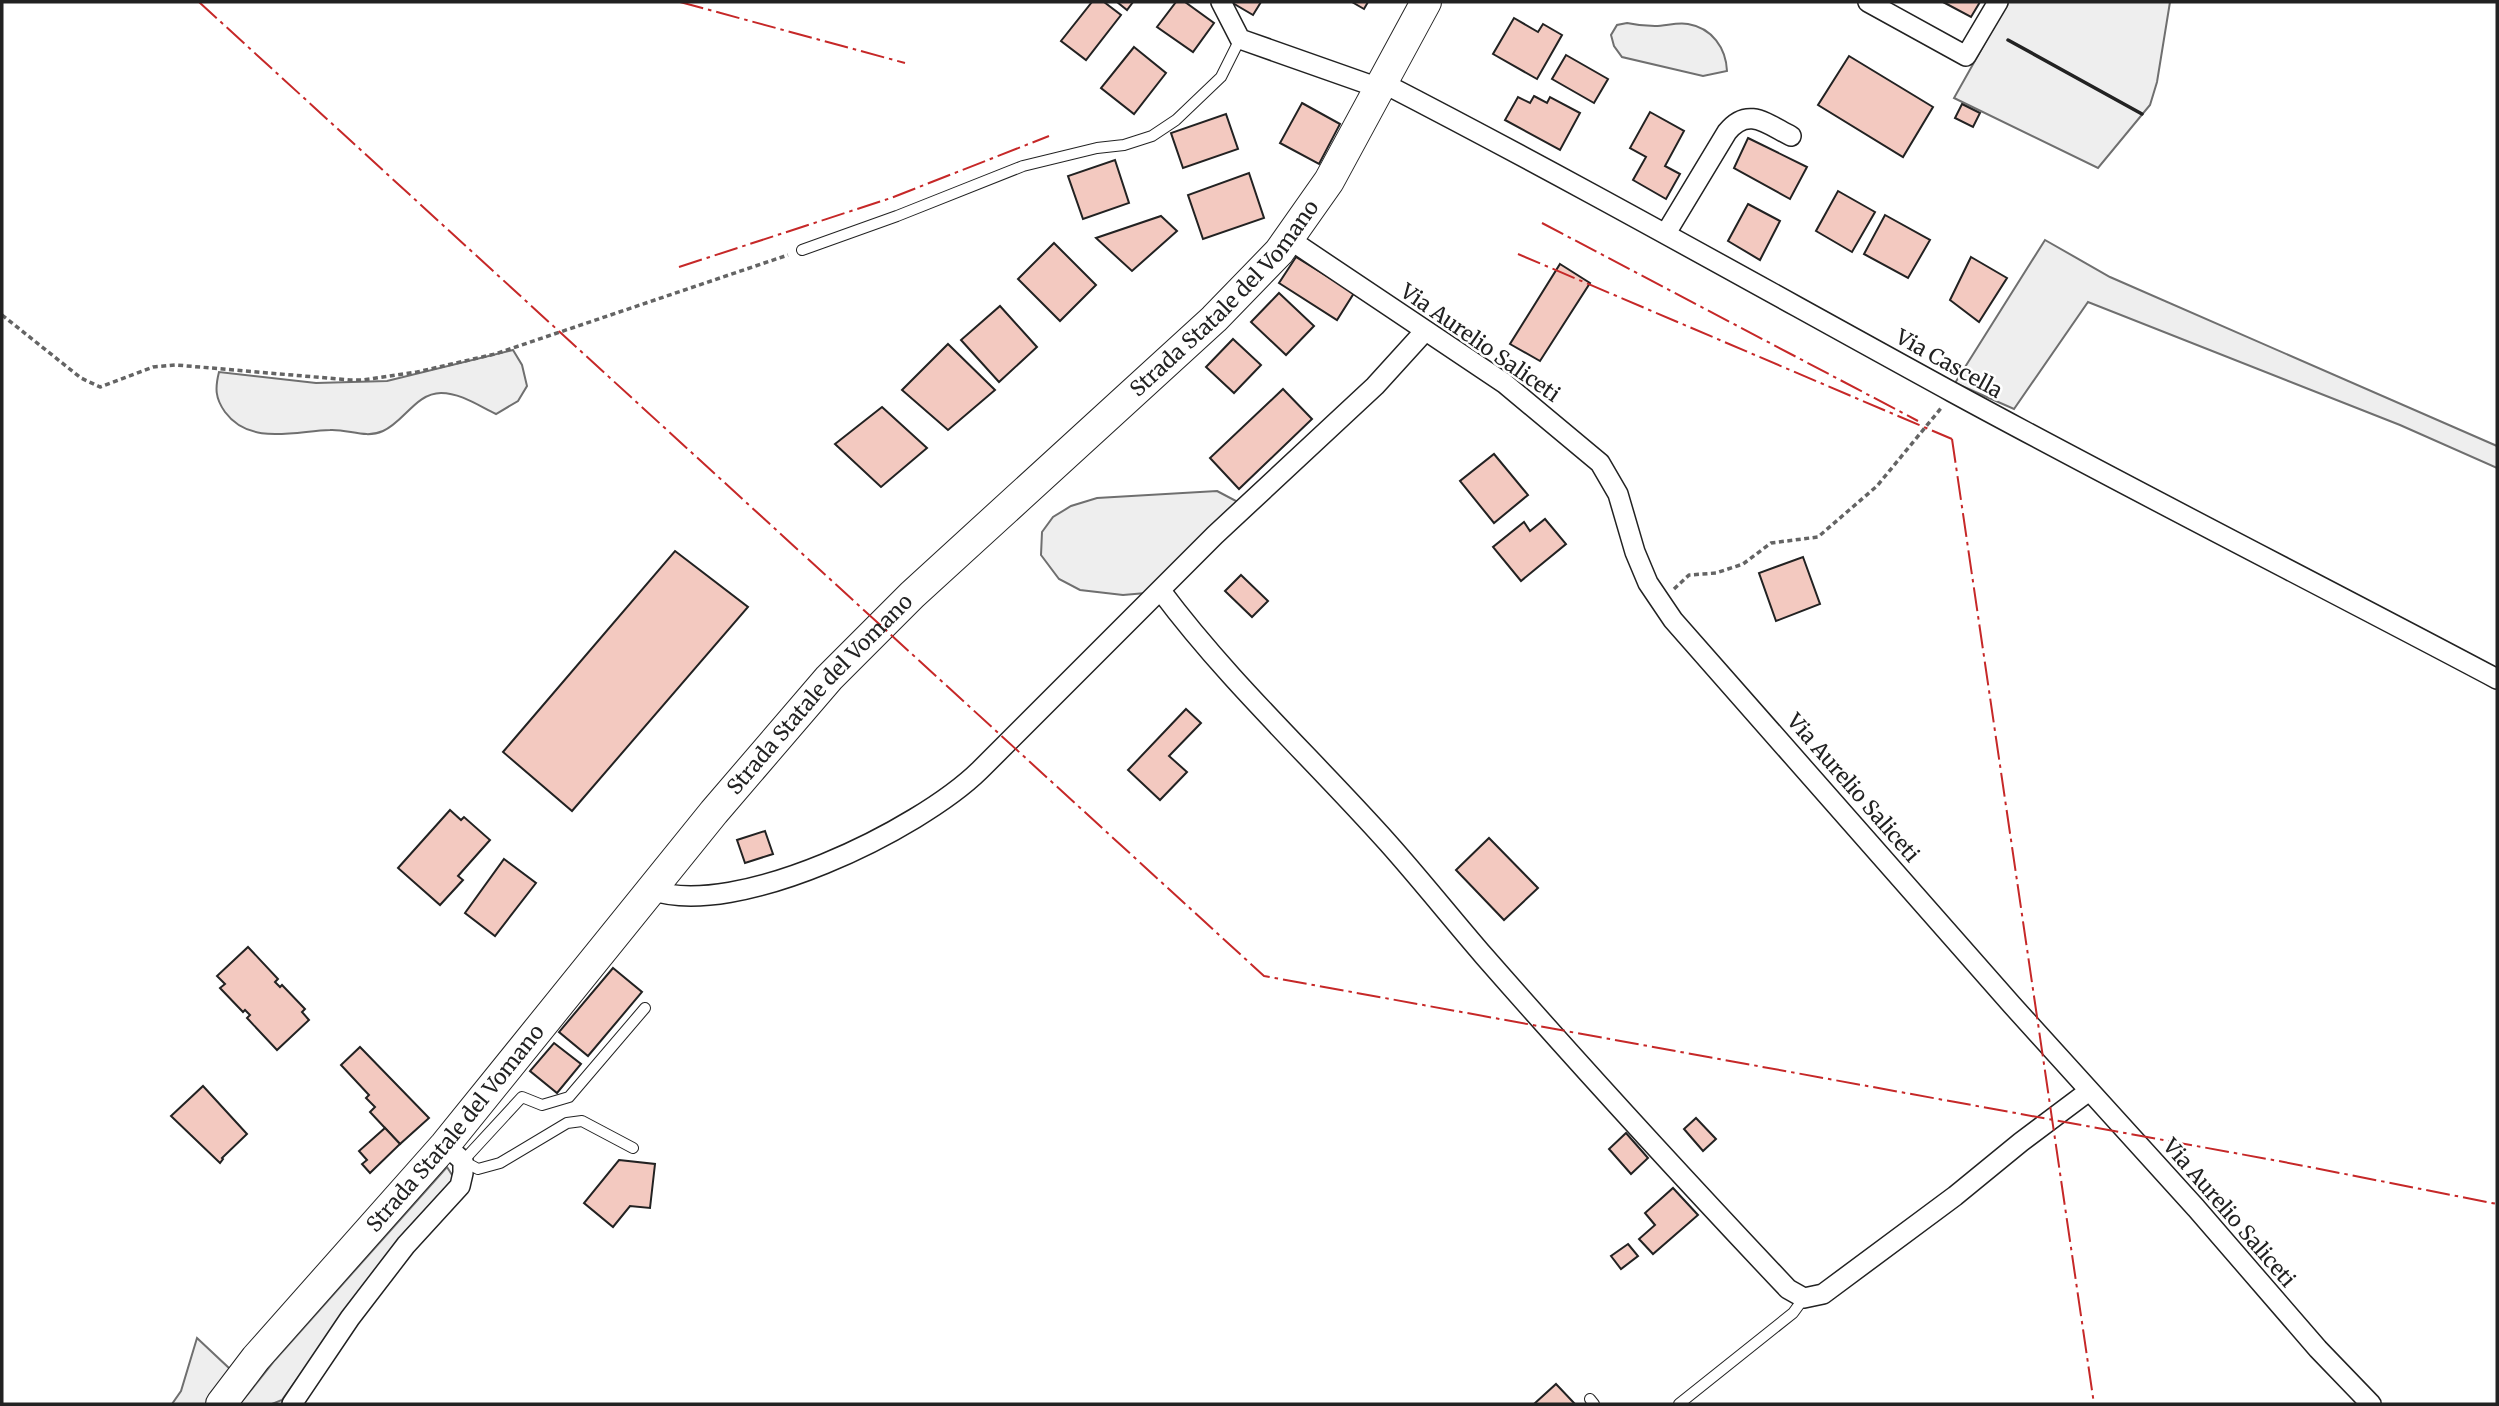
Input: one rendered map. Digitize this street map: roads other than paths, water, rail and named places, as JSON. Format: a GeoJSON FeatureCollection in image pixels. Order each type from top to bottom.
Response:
{"type":"FeatureCollection","features":[{"type":"Feature","properties":{"kind":"main road","name":"Strada Statale del Vomano"},"geometry":{"type":"LineString","coordinates":[[221,1404],[256,1358],[454,1153],[651,890],[776,737],[851,654],[1214,319],[1289,239],[1329,181],[1426,2]]}},
{"type":"Feature","properties":{"kind":"street"},"geometry":{"type":"LineString","coordinates":[[1220,2],[1240,39]]}},
{"type":"Feature","properties":{"kind":"street"},"geometry":{"type":"LineString","coordinates":[[1868,2],[1966,56],[1998,2]]}},
{"type":"Feature","properties":{"kind":"street","name":"Via Cascella"},"geometry":{"type":"LineString","coordinates":[[1240,39],[1381,86],[1666,233],[1953,393],[2497,679]]}},
{"type":"Feature","properties":{"kind":"street"},"geometry":{"type":"LineString","coordinates":[[1666,233],[1727,132],[1737,122],[1754,118],[1791,136]]}},
{"type":"Feature","properties":{"kind":"street","name":"Via Aurelio Saliceti"},"geometry":{"type":"LineString","coordinates":[[1289,239],[1504,383],[1600,463],[1615,486],[1643,573],[1660,602],[2089,1091],[2196,1208],[2318,1349],[2371,1404]]}},
{"type":"Feature","properties":{"kind":"street"},"geometry":{"type":"LineString","coordinates":[[651,890],[673,894],[706,894],[744,890],[773,883],[827,862],[927,812],[966,784],[1215,536],[1375,386],[1425,331]]}},
{"type":"Feature","properties":{"kind":"street"},"geometry":{"type":"LineString","coordinates":[[1161,591],[1191,631],[1388,843],[1485,956],[1711,1208],[1788,1289],[1804,1298],[1823,1294],[1955,1196],[2089,1091]]}},
{"type":"Feature","properties":{"kind":"street"},"geometry":{"type":"LineString","coordinates":[[292,1404],[350,1318],[407,1245],[460,1186],[463,1173],[454,1153]]}},
{"type":"Feature","properties":{"kind":"lane"},"geometry":{"type":"LineString","coordinates":[[802,250],[1023,166],[1097,148],[1124,145],[1152,135],[1176,120],[1222,77],[1240,39]]}},
{"type":"Feature","properties":{"kind":"lane"},"geometry":{"type":"LineString","coordinates":[[633,1148],[582,1121],[567,1123],[500,1163],[478,1169],[454,1153],[522,1097],[542,1105],[569,1097],[645,1008]]}},
{"type":"Feature","properties":{"kind":"lane"},"geometry":{"type":"LineString","coordinates":[[1679,1404],[1793,1313],[1804,1298]]}}]}
